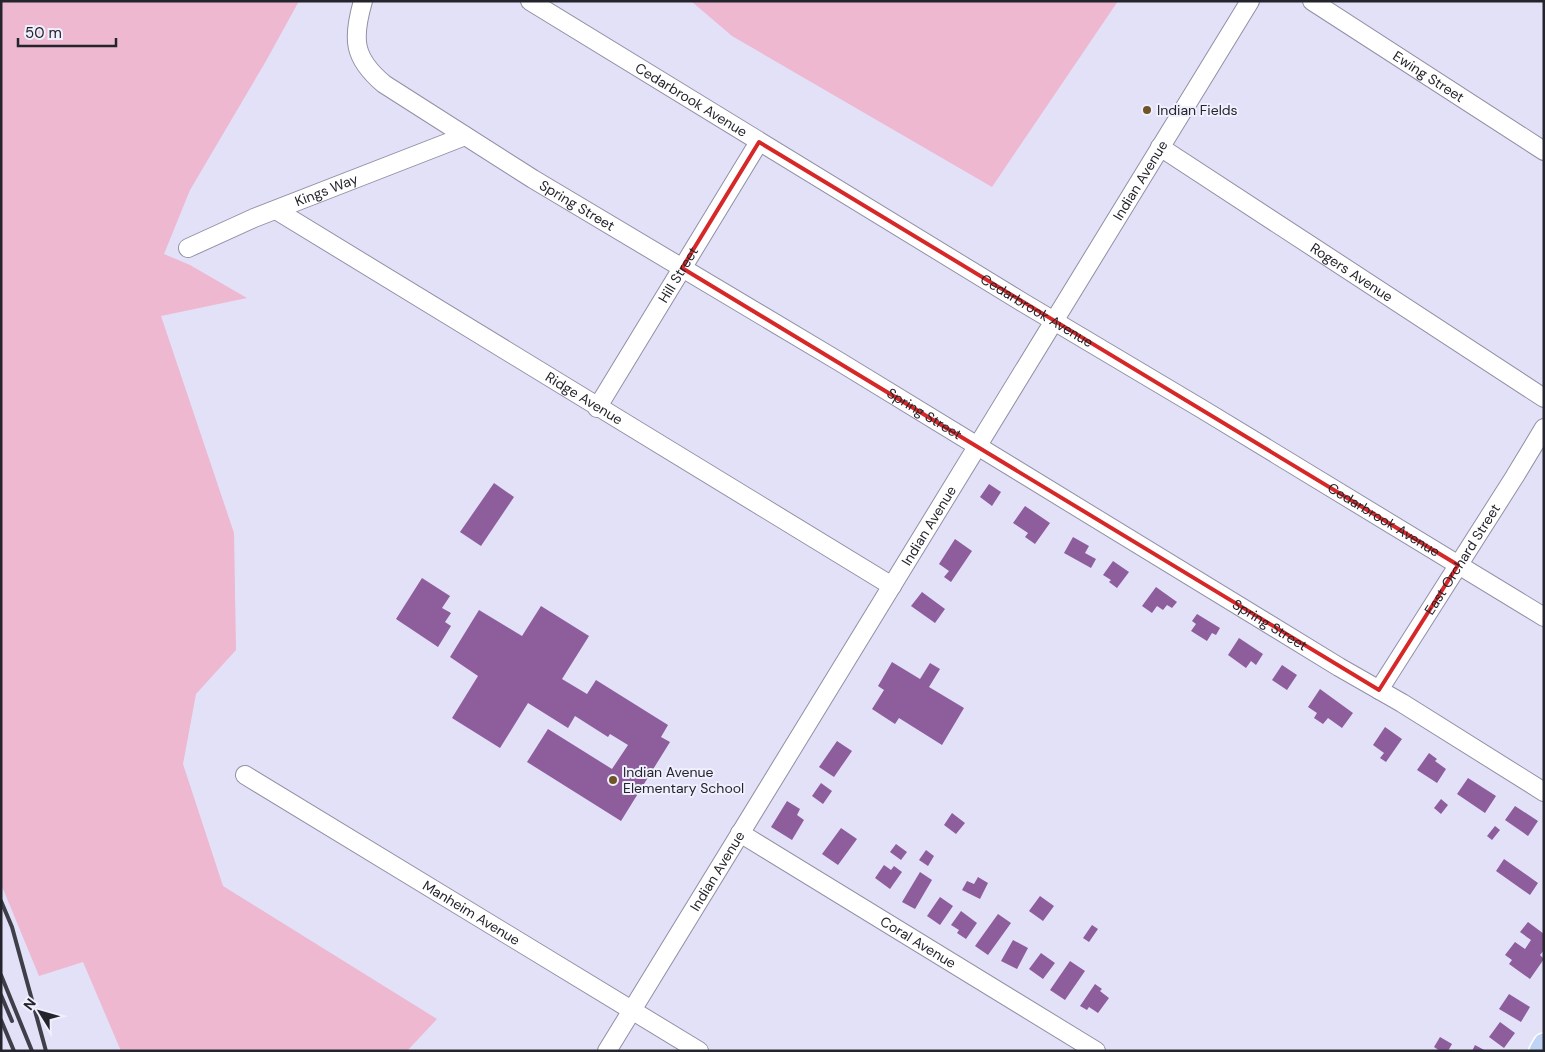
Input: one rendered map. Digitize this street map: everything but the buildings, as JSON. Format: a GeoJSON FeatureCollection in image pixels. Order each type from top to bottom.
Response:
{"type":"FeatureCollection","features":[{"type":"Feature","properties":{"kind":"main road"},"geometry":{"type":"LineString","coordinates":[[1540,1051],[1544,1044]]}},
{"type":"Feature","properties":{"kind":"street","name":"Cedarbrook Avenue"},"geometry":{"type":"LineString","coordinates":[[530,1],[759,142],[1544,617]]}},
{"type":"Feature","properties":{"kind":"street","name":"Indian Avenue"},"geometry":{"type":"LineString","coordinates":[[607,1051],[1250,1]]}},
{"type":"Feature","properties":{"kind":"street","name":"Ewing Street"},"geometry":{"type":"LineString","coordinates":[[1312,1],[1544,151]]}},
{"type":"Feature","properties":{"kind":"street","name":"Spring Street"},"geometry":{"type":"LineString","coordinates":[[363,2],[356,36],[358,50],[364,65],[384,84],[465,136],[1544,792]]}},
{"type":"Feature","properties":{"kind":"street","name":"Kings Way"},"geometry":{"type":"LineString","coordinates":[[188,248],[254,218],[465,136]]}},
{"type":"Feature","properties":{"kind":"street","name":"Hill Street"},"geometry":{"type":"LineString","coordinates":[[597,408],[759,142]]}},
{"type":"Feature","properties":{"kind":"street","name":"Rogers Avenue"},"geometry":{"type":"LineString","coordinates":[[1160,147],[1544,398]]}},
{"type":"Feature","properties":{"kind":"street","name":"Ridge Avenue"},"geometry":{"type":"LineString","coordinates":[[276,210],[597,408],[892,586]]}},
{"type":"Feature","properties":{"kind":"street","name":"East Orchard Street"},"geometry":{"type":"LineString","coordinates":[[1379,690],[1544,428]]}},
{"type":"Feature","properties":{"kind":"street","name":"Manheim Avenue"},"geometry":{"type":"LineString","coordinates":[[245,774],[699,1051]]}},
{"type":"Feature","properties":{"kind":"street","name":"Coral Avenue"},"geometry":{"type":"LineString","coordinates":[[740,834],[1096,1051]]}},
{"type":"Feature","properties":{"kind":"highlighted area"},"geometry":{"type":"Polygon","coordinates":[[[759,142],[1458,565],[1379,690],[682,268],[759,142]]]}},
{"type":"Feature","properties":{"kind":"shaded area"},"geometry":{"type":"Polygon","coordinates":[[[1,1],[299,1],[190,190],[164,254],[190,265],[247,298],[161,316],[234,533],[236,650],[196,694],[183,764],[223,886],[437,1019],[407,1051],[121,1051],[83,962],[39,976],[1,884],[1,1]]]}},
{"type":"Feature","properties":{"kind":"shaded area"},"geometry":{"type":"Polygon","coordinates":[[[691,1],[1118,1],[992,187],[732,36],[691,1]]]}},
{"type":"Feature","properties":{"kind":"railway"},"geometry":{"type":"LineString","coordinates":[[1,901],[12,927],[46,1051]]}},
{"type":"Feature","properties":{"kind":"railway"},"geometry":{"type":"LineString","coordinates":[[1,975],[32,1051]]}},
{"type":"Feature","properties":{"kind":"railway"},"geometry":{"type":"LineString","coordinates":[[1,995],[12,1021]]}},
{"type":"Feature","properties":{"kind":"railway"},"geometry":{"type":"LineString","coordinates":[[1,1020],[14,1051]]}},
{"type":"Feature","properties":{"kind":"place","name":"Indian Fields"},"geometry":{"type":"Point","coordinates":[1147,110]}},
{"type":"Feature","properties":{"kind":"place","name":"Indian Avenue Elementary School"},"geometry":{"type":"Point","coordinates":[613,780]}}]}
